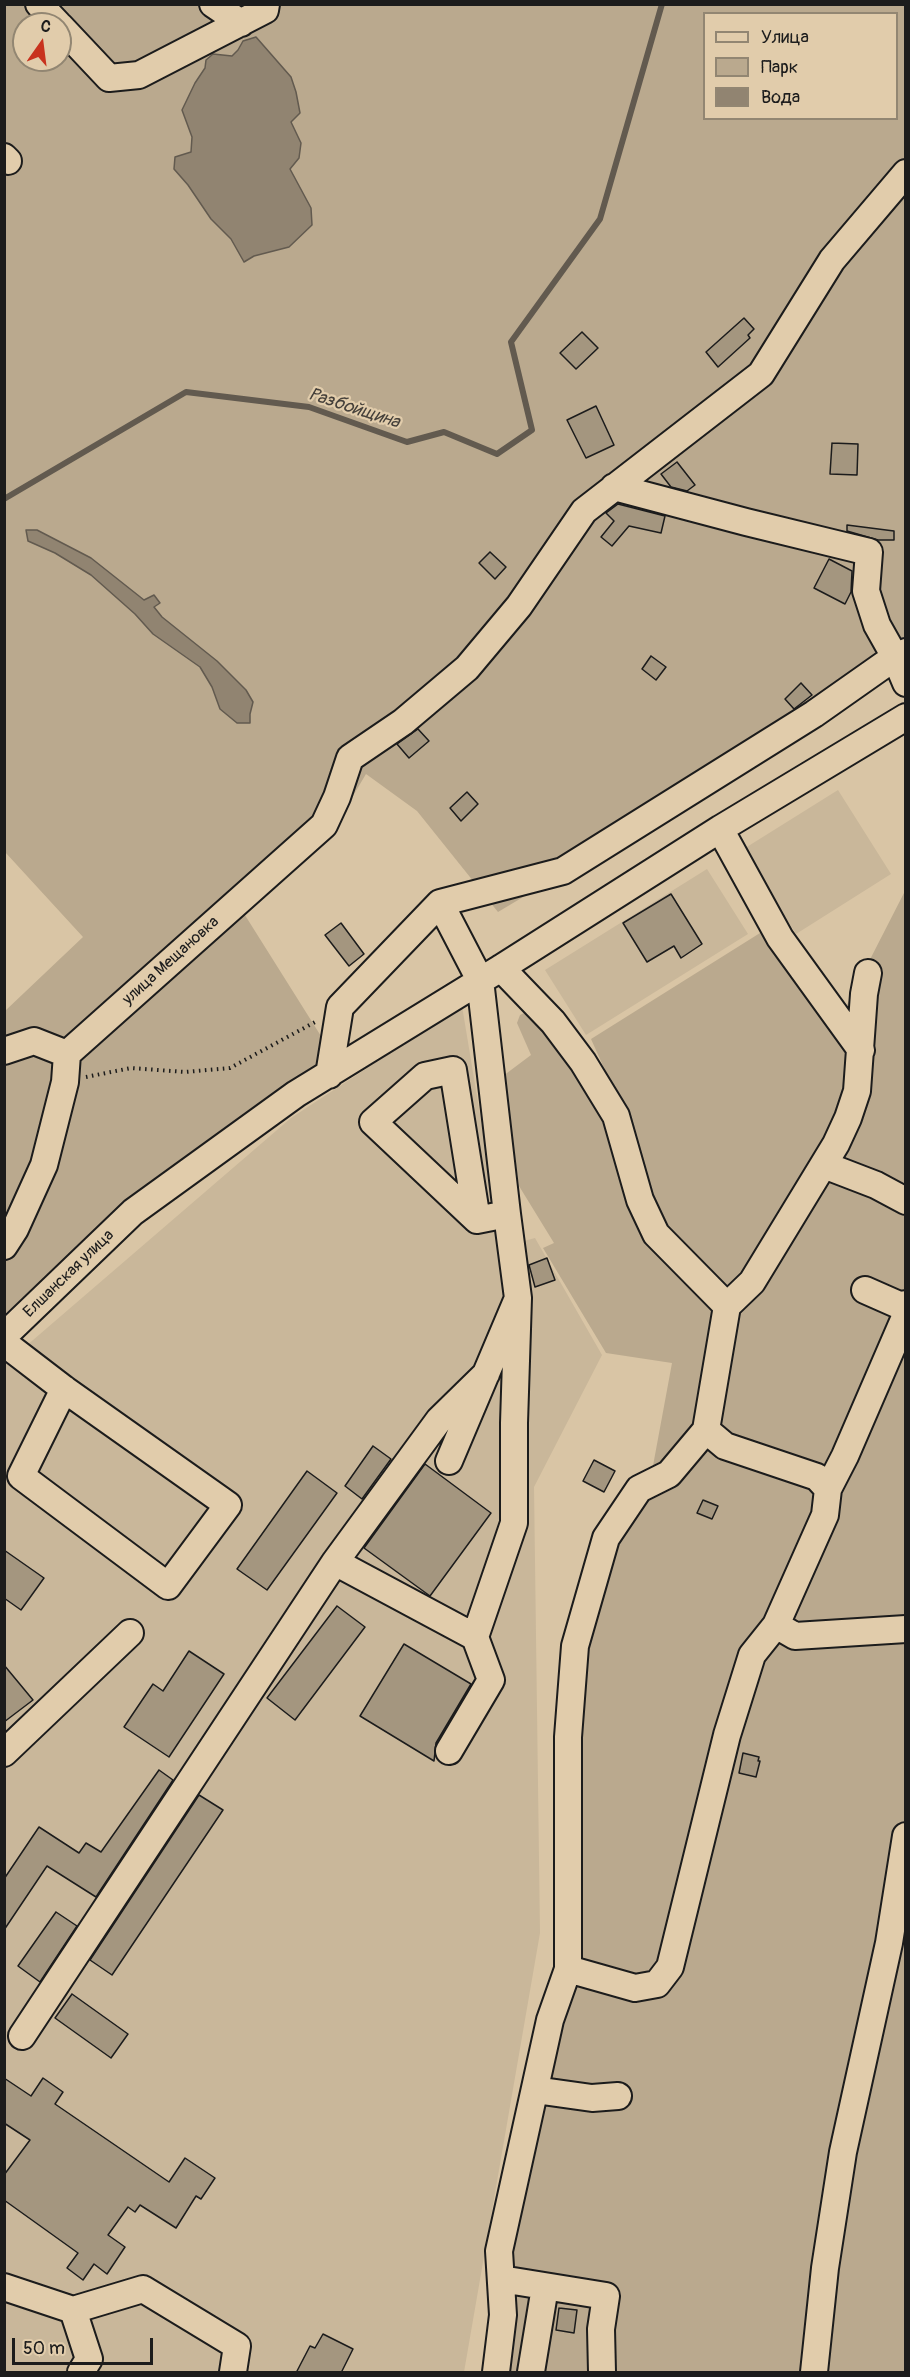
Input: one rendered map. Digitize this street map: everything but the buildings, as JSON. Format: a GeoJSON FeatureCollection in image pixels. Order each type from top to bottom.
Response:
{"type":"FeatureCollection","features":[{"type":"Feature","properties":{"kind":"street"},"geometry":{"type":"LineString","coordinates":[[213,4],[241,23]]}},
{"type":"Feature","properties":{"kind":"street"},"geometry":{"type":"LineString","coordinates":[[72,39],[109,78],[139,75],[265,10],[266,4]]}},
{"type":"Feature","properties":{"kind":"street"},"geometry":{"type":"LineString","coordinates":[[614,486],[761,374],[832,260],[906,173]]}},
{"type":"Feature","properties":{"kind":"street"},"geometry":{"type":"LineString","coordinates":[[614,486],[869,552],[866,591],[877,625],[900,654],[906,683]]}},
{"type":"Feature","properties":{"kind":"street","name":"улица Мещановка"},"geometry":{"type":"LineString","coordinates":[[67,1054],[324,825],[337,797],[350,758],[404,722],[467,668],[519,606],[584,512],[614,486]]}},
{"type":"Feature","properties":{"kind":"street"},"geometry":{"type":"LineString","coordinates":[[329,1075],[340,1007],[440,903],[563,870],[814,714],[900,654]]}},
{"type":"Feature","properties":{"kind":"street","name":"Елшанская улица"},"geometry":{"type":"LineString","coordinates":[[4,1336],[133,1212],[296,1094],[720,829],[906,717]]}},
{"type":"Feature","properties":{"kind":"street"},"geometry":{"type":"LineString","coordinates":[[720,829],[780,938],[861,1050]]}},
{"type":"Feature","properties":{"kind":"street"},"geometry":{"type":"LineString","coordinates":[[440,903],[491,974],[553,1022],[583,1062],[616,1116],[640,1200],[656,1234],[727,1306]]}},
{"type":"Feature","properties":{"kind":"street"},"geometry":{"type":"LineString","coordinates":[[496,2373],[503,2315],[499,2251],[550,2020],[568,1969],[568,1737],[575,1646],[606,1538],[639,1489],[669,1474],[706,1430],[727,1306],[752,1282],[836,1144],[857,1091],[864,994],[868,973]]}},
{"type":"Feature","properties":{"kind":"street"},"geometry":{"type":"LineString","coordinates":[[449,1750],[491,1680],[475,1637],[514,1522],[518,1298],[507,1214],[491,974]]}},
{"type":"Feature","properties":{"kind":"street"},"geometry":{"type":"LineString","coordinates":[[4,1051],[34,1041],[67,1054],[65,1082],[44,1165],[15,1229],[4,1246]]}},
{"type":"Feature","properties":{"kind":"street"},"geometry":{"type":"LineString","coordinates":[[453,1070],[477,1220],[374,1122],[425,1076],[453,1070]]}},
{"type":"Feature","properties":{"kind":"street"},"geometry":{"type":"LineString","coordinates":[[824,1165],[876,1185],[906,1201]]}},
{"type":"Feature","properties":{"kind":"street"},"geometry":{"type":"LineString","coordinates":[[477,1220],[507,1214]]}},
{"type":"Feature","properties":{"kind":"street"},"geometry":{"type":"LineString","coordinates":[[865,1290],[899,1305],[906,1304]]}},
{"type":"Feature","properties":{"kind":"street"},"geometry":{"type":"LineString","coordinates":[[449,1461],[518,1298]]}},
{"type":"Feature","properties":{"kind":"street"},"geometry":{"type":"LineString","coordinates":[[568,1969],[635,1988],[657,1984],[670,1967],[730,1723],[752,1655],[776,1625],[825,1515],[828,1489],[845,1456],[906,1315]]}},
{"type":"Feature","properties":{"kind":"street"},"geometry":{"type":"LineString","coordinates":[[4,1343],[64,1389],[228,1505],[168,1586],[21,1476],[64,1389]]}},
{"type":"Feature","properties":{"kind":"street"},"geometry":{"type":"LineString","coordinates":[[19,2034],[335,1563],[439,1420],[486,1374]]}},
{"type":"Feature","properties":{"kind":"street"},"geometry":{"type":"LineString","coordinates":[[706,1430],[725,1446],[817,1477],[828,1489]]}},
{"type":"Feature","properties":{"kind":"street"},"geometry":{"type":"LineString","coordinates":[[335,1563],[475,1637]]}},
{"type":"Feature","properties":{"kind":"street"},"geometry":{"type":"LineString","coordinates":[[776,1625],[795,1636],[905,1631]]}},
{"type":"Feature","properties":{"kind":"street"},"geometry":{"type":"LineString","coordinates":[[4,1753],[130,1633]]}},
{"type":"Feature","properties":{"kind":"street"},"geometry":{"type":"LineString","coordinates":[[814,2373],[825,2268],[843,2152],[889,1943],[906,1836]]}},
{"type":"Feature","properties":{"kind":"street"},"geometry":{"type":"LineString","coordinates":[[535,2090],[592,2098],[618,2096]]}},
{"type":"Feature","properties":{"kind":"street"},"geometry":{"type":"LineString","coordinates":[[501,2279],[606,2296],[601,2329],[602,2373]]}},
{"type":"Feature","properties":{"kind":"street"},"geometry":{"type":"LineString","coordinates":[[4,2287],[73,2310],[143,2289],[237,2346],[233,2373]]}},
{"type":"Feature","properties":{"kind":"street"},"geometry":{"type":"LineString","coordinates":[[531,2373],[544,2287]]}},
{"type":"Feature","properties":{"kind":"street"},"geometry":{"type":"LineString","coordinates":[[73,2310],[89,2358],[81,2373]]}},
{"type":"Feature","properties":{"kind":"path"},"geometry":{"type":"LineString","coordinates":[[65,1082],[131,1068],[185,1072],[230,1068],[340,1007]]}},
{"type":"Feature","properties":{"kind":"shaded area"},"geometry":{"type":"Polygon","coordinates":[[[838,790],[891,874],[796,934],[742,850],[838,790]]]}},
{"type":"Feature","properties":{"kind":"shaded area"},"geometry":{"type":"Polygon","coordinates":[[[707,869],[748,934],[586,1035],[545,970],[707,869]]]}},
{"type":"Feature","properties":{"kind":"shaded area"},"geometry":{"type":"Polygon","coordinates":[[[462,1006],[502,1247],[535,1238],[602,1355],[534,1487],[540,1933],[464,2372],[5,2372],[4,1365],[291,1118],[462,1006]]]}},
{"type":"Feature","properties":{"kind":"green space"},"geometry":{"type":"Polygon","coordinates":[[[4,5],[906,5],[905,669],[498,912],[417,811],[366,774],[338,821],[243,912],[336,1060],[127,1204],[5,1314],[5,1011],[83,937],[5,852],[4,5]]]}},
{"type":"Feature","properties":{"kind":"green space"},"geometry":{"type":"Polygon","coordinates":[[[905,891],[905,2372],[508,2372],[512,2225],[571,1956],[576,1798],[592,1576],[650,1482],[672,1363],[606,1353],[543,1248],[554,1243],[519,1186],[503,1076],[531,1055],[517,1023],[520,1015],[528,1011],[563,1046],[608,1119],[650,1240],[707,1270],[656,1214],[622,1108],[591,1039],[768,928],[836,1026],[905,891]]]}},
{"type":"Feature","properties":{"kind":"water"},"geometry":{"type":"Polygon","coordinates":[[[256,37],[291,77],[296,92],[300,113],[291,122],[301,143],[299,158],[290,169],[311,208],[312,225],[289,247],[254,256],[244,262],[231,239],[211,219],[174,169],[175,157],[191,152],[192,137],[182,110],[205,68],[206,60],[213,54],[232,56],[243,41],[256,37]]]}},
{"type":"Feature","properties":{"kind":"water"},"geometry":{"type":"Polygon","coordinates":[[[26,530],[37,530],[91,558],[144,600],[154,595],[160,603],[154,607],[162,617],[217,661],[246,690],[253,702],[250,723],[237,723],[220,709],[212,687],[200,667],[153,634],[135,614],[91,575],[55,553],[28,541],[26,530]]]}},
{"type":"Feature","properties":{"kind":"waterway","name":"Разбойщина"},"geometry":{"type":"LineString","coordinates":[[4,499],[186,392],[309,407],[407,442],[444,432],[497,454],[532,430],[511,342],[600,219],[662,4]]}}]}
